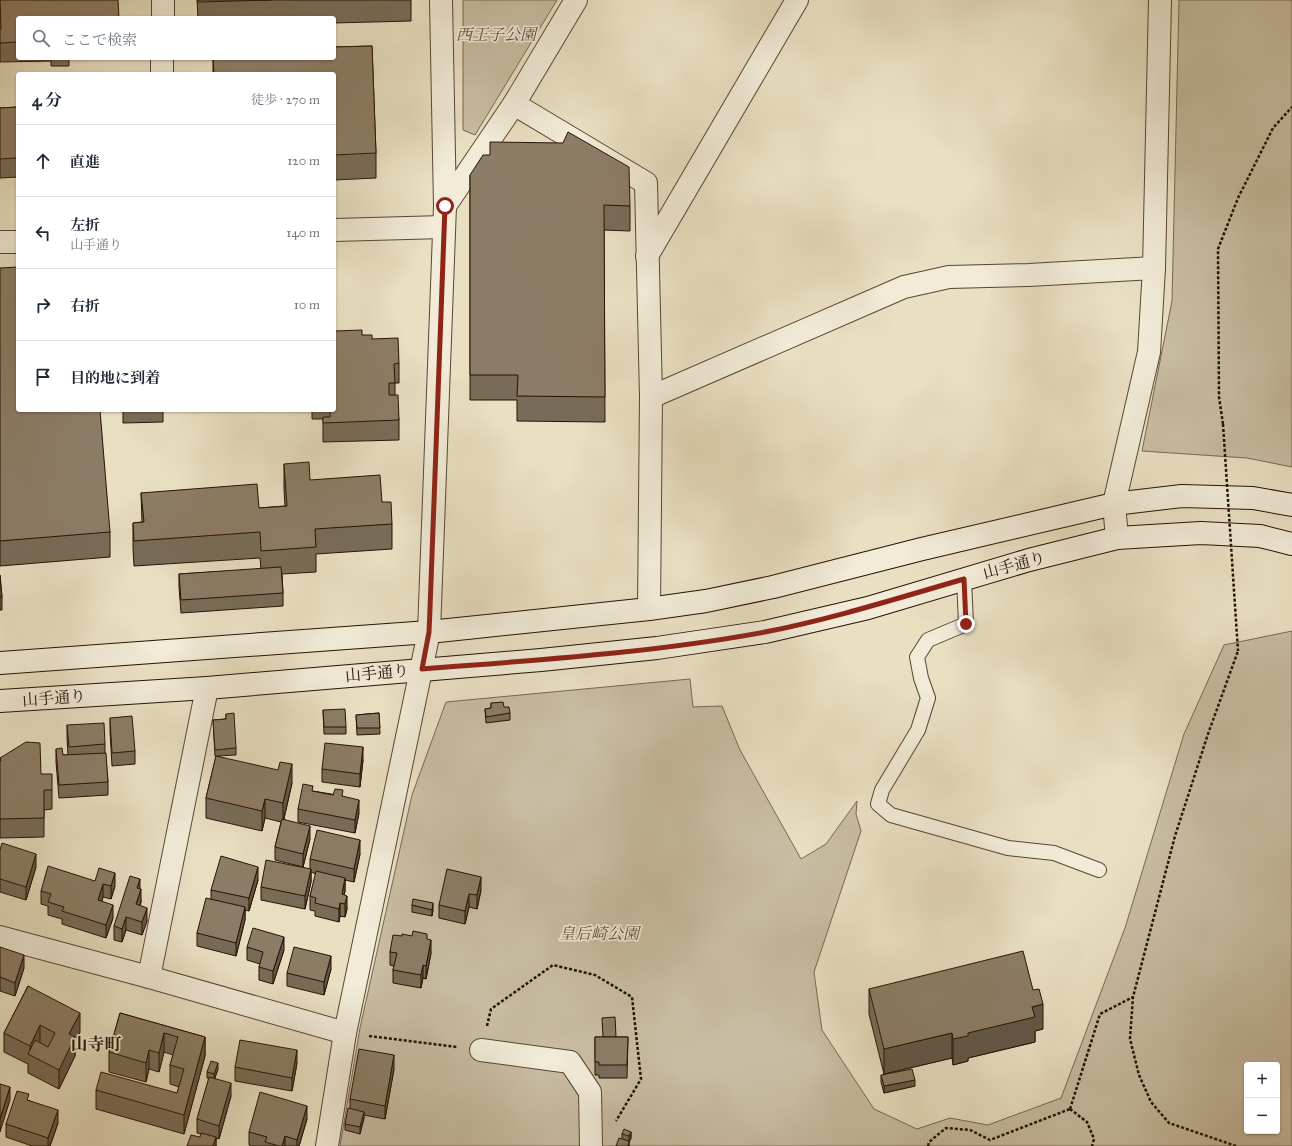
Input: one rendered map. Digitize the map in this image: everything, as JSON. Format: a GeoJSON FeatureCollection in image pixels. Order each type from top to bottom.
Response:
{"type":"FeatureCollection","features":[{"type":"Feature","properties":{"kind":"street"},"geometry":{"type":"LineString","coordinates":[[163,0],[163,16]]}},
{"type":"Feature","properties":{"kind":"street"},"geometry":{"type":"LineString","coordinates":[[327,1146],[345,1033],[429,632],[444,216],[440,0]]}},
{"type":"Feature","properties":{"kind":"street"},"geometry":{"type":"LineString","coordinates":[[444,216],[514,104],[576,0]]}},
{"type":"Feature","properties":{"kind":"street"},"geometry":{"type":"LineString","coordinates":[[647,256],[797,0]]}},
{"type":"Feature","properties":{"kind":"street"},"geometry":{"type":"LineString","coordinates":[[1117,538],[1114,504],[1149,352],[1154,268],[1160,0]]}},
{"type":"Feature","properties":{"kind":"street"},"geometry":{"type":"LineString","coordinates":[[162,60],[162,72]]}},
{"type":"Feature","properties":{"kind":"street"},"geometry":{"type":"LineString","coordinates":[[514,104],[646,183],[651,397],[649,609]]}},
{"type":"Feature","properties":{"kind":"street"},"geometry":{"type":"LineString","coordinates":[[336,230],[444,216]]}},
{"type":"Feature","properties":{"kind":"street"},"geometry":{"type":"LineString","coordinates":[[0,242],[16,242]]}},
{"type":"Feature","properties":{"kind":"street"},"geometry":{"type":"LineString","coordinates":[[651,397],[904,287],[950,277],[1029,275],[1154,268]]}},
{"type":"Feature","properties":{"kind":"street"},"geometry":{"type":"LineString","coordinates":[[0,662],[429,632],[649,609],[706,601],[773,587],[922,549],[1114,504],[1182,496],[1253,498],[1292,505]]}},
{"type":"Feature","properties":{"kind":"street","name":"山手通り"},"geometry":{"type":"LineString","coordinates":[[0,701],[207,688],[657,648],[765,632],[868,608],[1029,560],[1117,538],[1201,533],[1260,536],[1292,544]]}},
{"type":"Feature","properties":{"kind":"street"},"geometry":{"type":"LineString","coordinates":[[150,977],[207,688]]}},
{"type":"Feature","properties":{"kind":"street"},"geometry":{"type":"LineString","coordinates":[[0,937],[150,977],[345,1033]]}},
{"type":"Feature","properties":{"kind":"street"},"geometry":{"type":"LineString","coordinates":[[481,1050],[570,1062],[590,1092],[591,1146]]}},
{"type":"Feature","properties":{"kind":"lane"},"geometry":{"type":"LineString","coordinates":[[964,579],[966,624],[928,640],[917,657],[921,678],[928,698],[918,730],[882,790],[878,804],[891,815],[1008,848],[1054,853],[1098,870]]}},
{"type":"Feature","properties":{"kind":"path"},"geometry":{"type":"LineString","coordinates":[[1236,1146],[1169,1123],[1151,1102],[1139,1075],[1130,1039],[1133,997],[1175,836],[1208,734],[1238,652],[1223,424],[1219,397],[1218,249],[1238,198],[1273,128],[1292,107]]}},
{"type":"Feature","properties":{"kind":"path"},"geometry":{"type":"LineString","coordinates":[[345,1033],[481,1050],[492,1009],[553,965],[595,975],[632,997],[641,1079],[613,1126]]}},
{"type":"Feature","properties":{"kind":"path"},"geometry":{"type":"LineString","coordinates":[[1070,1109],[1100,1014],[1133,997]]}},
{"type":"Feature","properties":{"kind":"path"},"geometry":{"type":"LineString","coordinates":[[928,1146],[929,1142],[946,1128],[970,1130],[990,1140],[1070,1109]]}},
{"type":"Feature","properties":{"kind":"path"},"geometry":{"type":"LineString","coordinates":[[1070,1109],[1087,1122],[1094,1139],[1092,1146]]}},
{"type":"Feature","properties":{"kind":"green space","name":"西王子公園"},"geometry":{"type":"Polygon","coordinates":[[[463,0],[557,0],[475,135],[463,130],[463,0]]]}},
{"type":"Feature","properties":{"kind":"green space"},"geometry":{"type":"Polygon","coordinates":[[[1179,0],[1292,0],[1292,467],[1247,458],[1142,451],[1172,301],[1179,0]]]}},
{"type":"Feature","properties":{"kind":"green space","name":"皇后崎公園"},"geometry":{"type":"Polygon","coordinates":[[[1292,631],[1292,1146],[340,1146],[360,1028],[412,795],[446,702],[690,679],[693,707],[722,706],[740,750],[801,859],[826,844],[857,801],[856,814],[861,831],[814,972],[822,1030],[874,1109],[917,1129],[950,1118],[988,1125],[1061,1098],[1125,928],[1184,734],[1224,645],[1292,631]]]}},
{"type":"Feature","properties":{"kind":"building"},"geometry":{"type":"Polygon","coordinates":[[[0,0],[118,0],[119,16],[16,16],[16,42],[0,43],[0,0]]]}},
{"type":"Feature","properties":{"kind":"building"},"geometry":{"type":"Polygon","coordinates":[[[198,0],[271,0],[198,2],[198,0]]]}},
{"type":"Feature","properties":{"kind":"building"},"geometry":{"type":"Polygon","coordinates":[[[372,46],[376,153],[336,155],[336,72],[214,72],[213,60],[336,60],[336,47],[372,46]]]}},
{"type":"Feature","properties":{"kind":"building"},"geometry":{"type":"Polygon","coordinates":[[[16,107],[16,158],[0,159],[0,108],[16,107]]]}},
{"type":"Feature","properties":{"kind":"building"},"geometry":{"type":"Polygon","coordinates":[[[568,132],[629,167],[630,206],[604,205],[605,397],[517,396],[518,375],[470,375],[470,175],[483,155],[490,155],[490,142],[563,143],[568,132]]]}},
{"type":"Feature","properties":{"kind":"building"},"geometry":{"type":"Polygon","coordinates":[[[16,267],[16,412],[100,412],[110,532],[0,541],[0,268],[16,267]]]}},
{"type":"Feature","properties":{"kind":"building"},"geometry":{"type":"Polygon","coordinates":[[[362,330],[362,335],[372,335],[372,339],[398,338],[399,363],[394,364],[395,383],[389,383],[389,395],[398,395],[399,420],[323,423],[323,417],[330,417],[330,412],[336,412],[336,331],[362,330]]]}},
{"type":"Feature","properties":{"kind":"building"},"geometry":{"type":"Polygon","coordinates":[[[309,462],[310,480],[380,475],[382,502],[391,502],[392,524],[315,529],[316,547],[261,551],[260,532],[134,541],[133,523],[144,522],[141,493],[257,484],[259,508],[287,506],[284,464],[309,462]]]}},
{"type":"Feature","properties":{"kind":"building"},"geometry":{"type":"Polygon","coordinates":[[[281,567],[283,593],[181,600],[179,574],[281,567]]]}},
{"type":"Feature","properties":{"kind":"building"},"geometry":{"type":"Polygon","coordinates":[[[0,576],[2,597],[0,597],[0,576]]]}},
{"type":"Feature","properties":{"kind":"building"},"geometry":{"type":"Polygon","coordinates":[[[503,702],[504,707],[509,707],[510,713],[486,717],[485,709],[491,708],[491,703],[503,702]]]}},
{"type":"Feature","properties":{"kind":"building"},"geometry":{"type":"Polygon","coordinates":[[[345,709],[346,727],[324,727],[323,710],[345,709]]]}},
{"type":"Feature","properties":{"kind":"building"},"geometry":{"type":"Polygon","coordinates":[[[234,713],[236,748],[215,750],[213,720],[226,719],[226,714],[234,713]]]}},
{"type":"Feature","properties":{"kind":"building"},"geometry":{"type":"Polygon","coordinates":[[[379,713],[380,728],[357,728],[356,715],[379,713]]]}},
{"type":"Feature","properties":{"kind":"building"},"geometry":{"type":"Polygon","coordinates":[[[132,716],[135,751],[112,753],[110,718],[132,716]]]}},
{"type":"Feature","properties":{"kind":"building"},"geometry":{"type":"Polygon","coordinates":[[[104,723],[105,744],[69,747],[67,725],[104,723]]]}},
{"type":"Feature","properties":{"kind":"building"},"geometry":{"type":"Polygon","coordinates":[[[26,742],[40,743],[41,774],[52,774],[52,790],[44,790],[44,818],[0,819],[0,758],[26,742]]]}},
{"type":"Feature","properties":{"kind":"building"},"geometry":{"type":"Polygon","coordinates":[[[325,743],[363,747],[360,774],[322,769],[325,743]]]}},
{"type":"Feature","properties":{"kind":"building"},"geometry":{"type":"Polygon","coordinates":[[[62,748],[63,755],[106,753],[108,782],[59,785],[56,749],[62,748]]]}},
{"type":"Feature","properties":{"kind":"building"},"geometry":{"type":"Polygon","coordinates":[[[216,756],[278,770],[280,762],[292,764],[283,803],[265,799],[262,811],[206,798],[216,756]]]}},
{"type":"Feature","properties":{"kind":"building"},"geometry":{"type":"Polygon","coordinates":[[[303,784],[313,786],[312,791],[333,795],[335,789],[343,790],[342,796],[359,800],[355,820],[298,809],[303,784]]]}},
{"type":"Feature","properties":{"kind":"building"},"geometry":{"type":"Polygon","coordinates":[[[282,819],[310,826],[303,854],[275,847],[282,819]]]}},
{"type":"Feature","properties":{"kind":"building"},"geometry":{"type":"Polygon","coordinates":[[[317,830],[360,840],[354,869],[310,859],[317,830]]]}},
{"type":"Feature","properties":{"kind":"building"},"geometry":{"type":"Polygon","coordinates":[[[2,843],[36,854],[26,887],[0,879],[0,850],[2,843]]]}},
{"type":"Feature","properties":{"kind":"building"},"geometry":{"type":"Polygon","coordinates":[[[221,856],[258,867],[249,898],[211,890],[221,856]]]}},
{"type":"Feature","properties":{"kind":"building"},"geometry":{"type":"Polygon","coordinates":[[[266,860],[311,869],[305,896],[261,887],[266,860]]]}},
{"type":"Feature","properties":{"kind":"building"},"geometry":{"type":"Polygon","coordinates":[[[48,866],[95,881],[99,868],[115,873],[111,886],[103,884],[98,900],[113,905],[106,925],[62,911],[64,907],[48,902],[51,894],[41,891],[48,866]]]}},
{"type":"Feature","properties":{"kind":"building"},"geometry":{"type":"Polygon","coordinates":[[[447,869],[481,877],[477,895],[469,894],[465,911],[439,905],[447,869]]]}},
{"type":"Feature","properties":{"kind":"building"},"geometry":{"type":"Polygon","coordinates":[[[316,871],[345,878],[342,894],[347,896],[345,904],[340,903],[339,909],[315,903],[316,898],[310,896],[316,871]]]}},
{"type":"Feature","properties":{"kind":"building"},"geometry":{"type":"Polygon","coordinates":[[[130,876],[140,879],[137,888],[141,889],[136,904],[147,908],[142,922],[126,917],[122,929],[114,926],[130,876]]]}},
{"type":"Feature","properties":{"kind":"building"},"geometry":{"type":"Polygon","coordinates":[[[206,898],[245,907],[236,943],[197,933],[206,898]]]}},
{"type":"Feature","properties":{"kind":"building"},"geometry":{"type":"Polygon","coordinates":[[[413,899],[433,903],[432,910],[412,905],[413,899]]]}},
{"type":"Feature","properties":{"kind":"building"},"geometry":{"type":"Polygon","coordinates":[[[253,928],[284,937],[273,971],[259,967],[263,952],[247,947],[253,928]]]}},
{"type":"Feature","properties":{"kind":"building"},"geometry":{"type":"Polygon","coordinates":[[[413,931],[427,934],[427,939],[431,940],[426,966],[423,965],[421,975],[393,970],[397,953],[390,952],[393,935],[402,936],[402,934],[412,936],[413,931]]]}},
{"type":"Feature","properties":{"kind":"building"},"geometry":{"type":"Polygon","coordinates":[[[0,947],[24,955],[15,983],[0,977],[0,947]]]}},
{"type":"Feature","properties":{"kind":"building"},"geometry":{"type":"Polygon","coordinates":[[[294,947],[331,956],[324,982],[287,973],[294,947]]]}},
{"type":"Feature","properties":{"kind":"building"},"geometry":{"type":"Polygon","coordinates":[[[1023,951],[1033,990],[1039,989],[1043,1004],[1032,1007],[1035,1017],[968,1033],[968,1036],[953,1039],[952,1033],[884,1049],[869,989],[1023,951]]]}},
{"type":"Feature","properties":{"kind":"building"},"geometry":{"type":"Polygon","coordinates":[[[28,986],[80,1013],[69,1034],[75,1037],[59,1070],[28,1054],[35,1040],[48,1047],[55,1033],[40,1025],[30,1046],[4,1033],[28,986]]]}},
{"type":"Feature","properties":{"kind":"building"},"geometry":{"type":"Polygon","coordinates":[[[120,1013],[205,1037],[184,1115],[96,1090],[101,1072],[177,1093],[184,1069],[170,1065],[178,1037],[164,1033],[159,1053],[149,1050],[146,1063],[109,1052],[120,1013]]]}},
{"type":"Feature","properties":{"kind":"building"},"geometry":{"type":"Polygon","coordinates":[[[615,1017],[616,1037],[603,1037],[602,1018],[615,1017]]]}},
{"type":"Feature","properties":{"kind":"building"},"geometry":{"type":"Polygon","coordinates":[[[595,1037],[628,1037],[627,1065],[599,1065],[599,1062],[595,1062],[595,1037]]]}},
{"type":"Feature","properties":{"kind":"building"},"geometry":{"type":"Polygon","coordinates":[[[240,1040],[297,1050],[292,1078],[235,1067],[240,1040]]]}},
{"type":"Feature","properties":{"kind":"building"},"geometry":{"type":"Polygon","coordinates":[[[359,1049],[394,1055],[385,1106],[350,1099],[359,1049]]]}},
{"type":"Feature","properties":{"kind":"building"},"geometry":{"type":"Polygon","coordinates":[[[211,1061],[218,1063],[214,1074],[207,1072],[211,1061]]]}},
{"type":"Feature","properties":{"kind":"building"},"geometry":{"type":"Polygon","coordinates":[[[912,1069],[915,1080],[884,1086],[881,1075],[912,1069]]]}},
{"type":"Feature","properties":{"kind":"building"},"geometry":{"type":"Polygon","coordinates":[[[209,1077],[231,1083],[219,1126],[197,1119],[209,1077]]]}},
{"type":"Feature","properties":{"kind":"building"},"geometry":{"type":"Polygon","coordinates":[[[0,1084],[10,1087],[0,1119],[0,1084]]]}},
{"type":"Feature","properties":{"kind":"building"},"geometry":{"type":"Polygon","coordinates":[[[17,1091],[29,1094],[27,1100],[58,1110],[48,1138],[6,1124],[17,1091]]]}},
{"type":"Feature","properties":{"kind":"building"},"geometry":{"type":"Polygon","coordinates":[[[260,1092],[307,1106],[297,1140],[285,1136],[282,1146],[279,1146],[265,1142],[267,1137],[249,1132],[260,1092]]]}},
{"type":"Feature","properties":{"kind":"building"},"geometry":{"type":"Polygon","coordinates":[[[348,1108],[364,1112],[360,1127],[345,1124],[348,1108]]]}},
{"type":"Feature","properties":{"kind":"building"},"geometry":{"type":"Polygon","coordinates":[[[624,1129],[631,1132],[629,1136],[622,1134],[624,1129]]]}},
{"type":"Feature","properties":{"kind":"building"},"geometry":{"type":"Polygon","coordinates":[[[201,1133],[216,1137],[213,1146],[187,1146],[191,1135],[200,1137],[201,1133]]]}},
{"type":"Feature","properties":{"kind":"building"},"geometry":{"type":"Polygon","coordinates":[[[619,1138],[629,1141],[628,1146],[616,1146],[619,1138]]]}},
{"type":"Feature","properties":{"kind":"district","name":"山寺町"},"geometry":{"type":"Point","coordinates":[96,1044]}},
{"type":"Feature","properties":{"kind":"route"},"geometry":{"type":"LineString","coordinates":[[445,206],[429,632],[422,669],[541,660],[657,648],[765,632],[868,608],[964,579],[966,624]]}}]}
